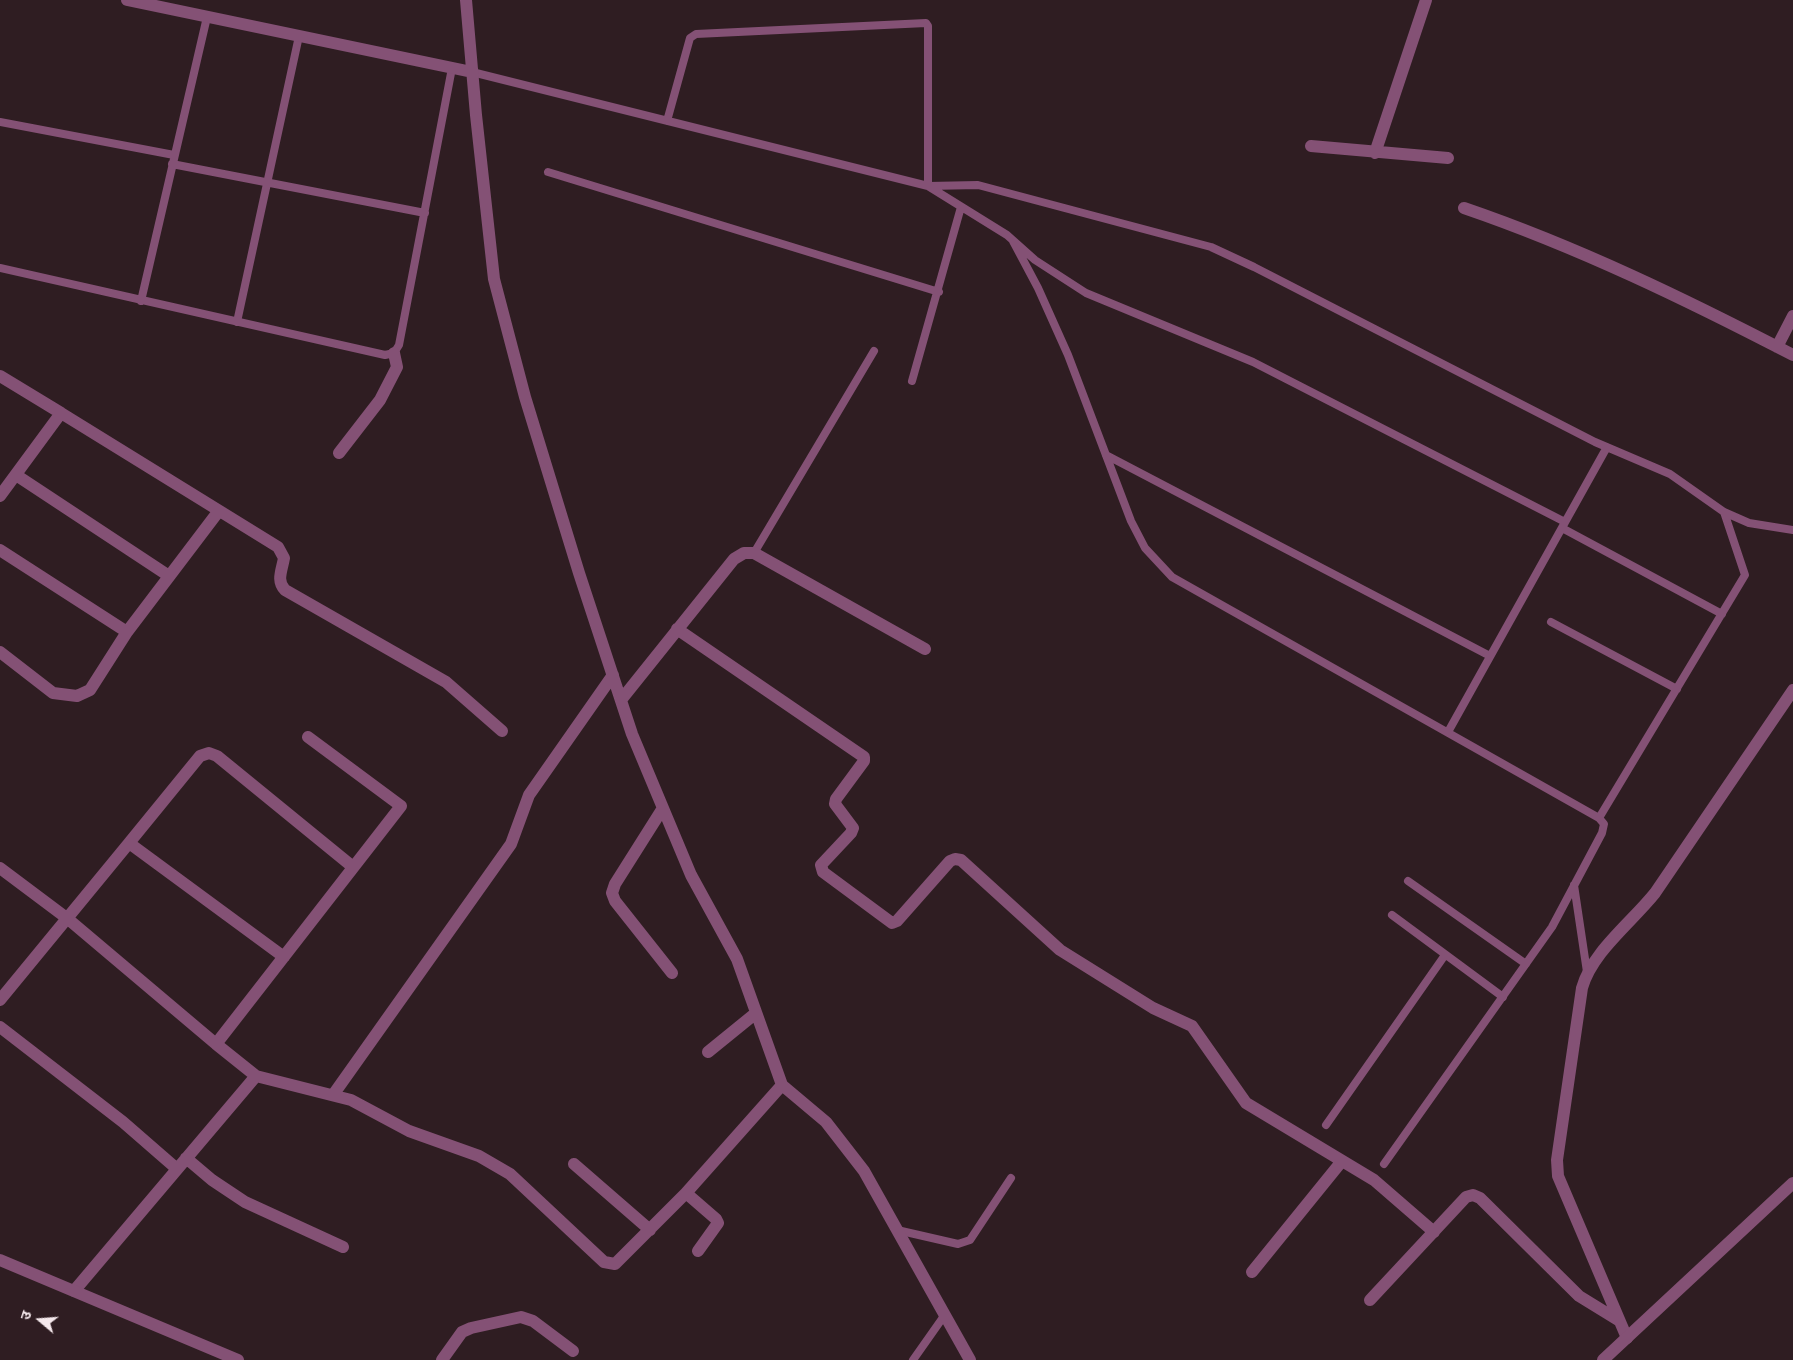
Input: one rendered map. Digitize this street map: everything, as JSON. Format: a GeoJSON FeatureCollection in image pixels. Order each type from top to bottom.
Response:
{"type":"FeatureCollection","features":[{"type":"Feature","properties":{"kind":"street"},"geometry":{"type":"LineString","coordinates":[[126,0],[472,72]]}},
{"type":"Feature","properties":{"kind":"street"},"geometry":{"type":"LineString","coordinates":[[466,0],[494,279],[525,396],[621,700],[690,875],[737,959],[782,1085],[826,1122],[864,1171],[970,1360]]}},
{"type":"Feature","properties":{"kind":"street"},"geometry":{"type":"LineString","coordinates":[[1375,152],[1426,0]]}},
{"type":"Feature","properties":{"kind":"street"},"geometry":{"type":"LineString","coordinates":[[1311,146],[1448,158]]}},
{"type":"Feature","properties":{"kind":"street"},"geometry":{"type":"LineString","coordinates":[[1464,208],[1544,238],[1714,314],[1793,356]]}},
{"type":"Feature","properties":{"kind":"street"},"geometry":{"type":"LineString","coordinates":[[1777,347],[1793,316]]}},
{"type":"Feature","properties":{"kind":"street"},"geometry":{"type":"LineString","coordinates":[[339,453],[380,400],[397,367],[394,352]]}},
{"type":"Feature","properties":{"kind":"street"},"geometry":{"type":"LineString","coordinates":[[0,376],[282,552],[284,558],[280,585],[285,590],[446,682],[502,731]]}},
{"type":"Feature","properties":{"kind":"street"},"geometry":{"type":"LineString","coordinates":[[0,496],[61,413]]}},
{"type":"Feature","properties":{"kind":"street"},"geometry":{"type":"LineString","coordinates":[[16,475],[169,576]]}},
{"type":"Feature","properties":{"kind":"street"},"geometry":{"type":"LineString","coordinates":[[0,652],[53,693],[77,696],[90,690],[127,632],[218,512]]}},
{"type":"Feature","properties":{"kind":"street"},"geometry":{"type":"LineString","coordinates":[[0,550],[127,632]]}},
{"type":"Feature","properties":{"kind":"street"},"geometry":{"type":"LineString","coordinates":[[621,700],[734,559],[744,553],[754,554],[925,649]]}},
{"type":"Feature","properties":{"kind":"street"},"geometry":{"type":"LineString","coordinates":[[677,629],[864,757],[864,761],[835,804],[851,824],[853,828],[852,833],[821,865],[823,872],[892,923],[897,921],[950,861],[954,859],[961,860],[1060,950],[1153,1008],[1192,1026],[1246,1103],[1374,1180],[1434,1232]]}},
{"type":"Feature","properties":{"kind":"street"},"geometry":{"type":"LineString","coordinates":[[333,1095],[511,844],[529,795],[613,675]]}},
{"type":"Feature","properties":{"kind":"street"},"geometry":{"type":"LineString","coordinates":[[1627,1338],[1558,1176],[1557,1160],[1582,988],[1586,972],[1594,960],[1655,893],[1793,690]]}},
{"type":"Feature","properties":{"kind":"street"},"geometry":{"type":"LineString","coordinates":[[216,1044],[400,806],[308,737]]}},
{"type":"Feature","properties":{"kind":"street"},"geometry":{"type":"LineString","coordinates":[[0,1000],[200,756],[209,753],[217,756],[353,867]]}},
{"type":"Feature","properties":{"kind":"street"},"geometry":{"type":"LineString","coordinates":[[663,808],[615,884],[612,893],[615,901],[672,973]]}},
{"type":"Feature","properties":{"kind":"street"},"geometry":{"type":"LineString","coordinates":[[129,843],[284,957]]}},
{"type":"Feature","properties":{"kind":"street"},"geometry":{"type":"LineString","coordinates":[[0,868],[68,919],[256,1076],[333,1095],[360,1104],[418,1135],[494,1163],[510,1174],[604,1262],[615,1264],[622,1260],[686,1193],[782,1085]]}},
{"type":"Feature","properties":{"kind":"street"},"geometry":{"type":"LineString","coordinates":[[708,1052],[756,1012]]}},
{"type":"Feature","properties":{"kind":"street"},"geometry":{"type":"LineString","coordinates":[[0,1027],[123,1122],[177,1169]]}},
{"type":"Feature","properties":{"kind":"street"},"geometry":{"type":"LineString","coordinates":[[74,1291],[256,1076]]}},
{"type":"Feature","properties":{"kind":"street"},"geometry":{"type":"LineString","coordinates":[[186,1158],[245,1202],[343,1247]]}},
{"type":"Feature","properties":{"kind":"street"},"geometry":{"type":"LineString","coordinates":[[1252,1272],[1342,1161]]}},
{"type":"Feature","properties":{"kind":"street"},"geometry":{"type":"LineString","coordinates":[[574,1164],[650,1230]]}},
{"type":"Feature","properties":{"kind":"street"},"geometry":{"type":"LineString","coordinates":[[1603,1360],[1793,1183]]}},
{"type":"Feature","properties":{"kind":"street"},"geometry":{"type":"LineString","coordinates":[[686,1193],[716,1219],[718,1223],[698,1251]]}},
{"type":"Feature","properties":{"kind":"street"},"geometry":{"type":"LineString","coordinates":[[1370,1300],[1466,1197],[1473,1196],[1480,1198],[1579,1296],[1618,1320]]}},
{"type":"Feature","properties":{"kind":"street"},"geometry":{"type":"LineString","coordinates":[[0,1260],[238,1360]]}},
{"type":"Feature","properties":{"kind":"street"},"geometry":{"type":"LineString","coordinates":[[442,1360],[462,1332],[471,1328],[521,1317],[533,1321],[573,1351]]}},
{"type":"Feature","properties":{"kind":"lane"},"geometry":{"type":"LineString","coordinates":[[141,301],[206,16]]}},
{"type":"Feature","properties":{"kind":"lane"},"geometry":{"type":"LineString","coordinates":[[667,121],[692,35],[923,22],[928,26],[928,186]]}},
{"type":"Feature","properties":{"kind":"lane"},"geometry":{"type":"LineString","coordinates":[[237,322],[299,36]]}},
{"type":"Feature","properties":{"kind":"lane"},"geometry":{"type":"LineString","coordinates":[[0,268],[385,355],[394,352],[399,345],[452,68]]}},
{"type":"Feature","properties":{"kind":"lane"},"geometry":{"type":"LineString","coordinates":[[472,72],[928,186],[978,185],[1211,247],[1254,267],[1607,447],[1670,474],[1724,512],[1750,523],[1793,530]]}},
{"type":"Feature","properties":{"kind":"lane"},"geometry":{"type":"LineString","coordinates":[[0,122],[174,155]]}},
{"type":"Feature","properties":{"kind":"lane"},"geometry":{"type":"LineString","coordinates":[[172,164],[268,181],[424,213]]}},
{"type":"Feature","properties":{"kind":"lane"},"geometry":{"type":"LineString","coordinates":[[548,172],[939,292]]}},
{"type":"Feature","properties":{"kind":"lane"},"geometry":{"type":"LineString","coordinates":[[928,186],[1013,241],[1035,260],[1086,293],[1253,362],[1564,525],[1722,614]]}},
{"type":"Feature","properties":{"kind":"lane"},"geometry":{"type":"LineString","coordinates":[[912,381],[939,292],[961,207]]}},
{"type":"Feature","properties":{"kind":"lane"},"geometry":{"type":"LineString","coordinates":[[1013,241],[1038,288],[1068,355],[1131,521],[1145,548],[1172,577],[1600,818],[1604,824],[1602,833],[1552,927],[1384,1164]]}},
{"type":"Feature","properties":{"kind":"lane"},"geometry":{"type":"LineString","coordinates":[[754,554],[874,351]]}},
{"type":"Feature","properties":{"kind":"lane"},"geometry":{"type":"LineString","coordinates":[[1448,732],[1607,447]]}},
{"type":"Feature","properties":{"kind":"lane"},"geometry":{"type":"LineString","coordinates":[[1106,455],[1490,656]]}},
{"type":"Feature","properties":{"kind":"lane"},"geometry":{"type":"LineString","coordinates":[[1600,818],[1745,576],[1724,512]]}},
{"type":"Feature","properties":{"kind":"lane"},"geometry":{"type":"LineString","coordinates":[[1552,622],[1677,688]]}},
{"type":"Feature","properties":{"kind":"lane"},"geometry":{"type":"LineString","coordinates":[[1408,881],[1526,964]]}},
{"type":"Feature","properties":{"kind":"lane"},"geometry":{"type":"LineString","coordinates":[[1574,885],[1586,972]]}},
{"type":"Feature","properties":{"kind":"lane"},"geometry":{"type":"LineString","coordinates":[[1392,915],[1503,997]]}},
{"type":"Feature","properties":{"kind":"lane"},"geometry":{"type":"LineString","coordinates":[[1326,1125],[1446,955]]}},
{"type":"Feature","properties":{"kind":"lane"},"geometry":{"type":"LineString","coordinates":[[897,1230],[958,1244],[965,1243],[970,1240],[1011,1178]]}},
{"type":"Feature","properties":{"kind":"lane"},"geometry":{"type":"LineString","coordinates":[[913,1360],[944,1316]]}}]}
